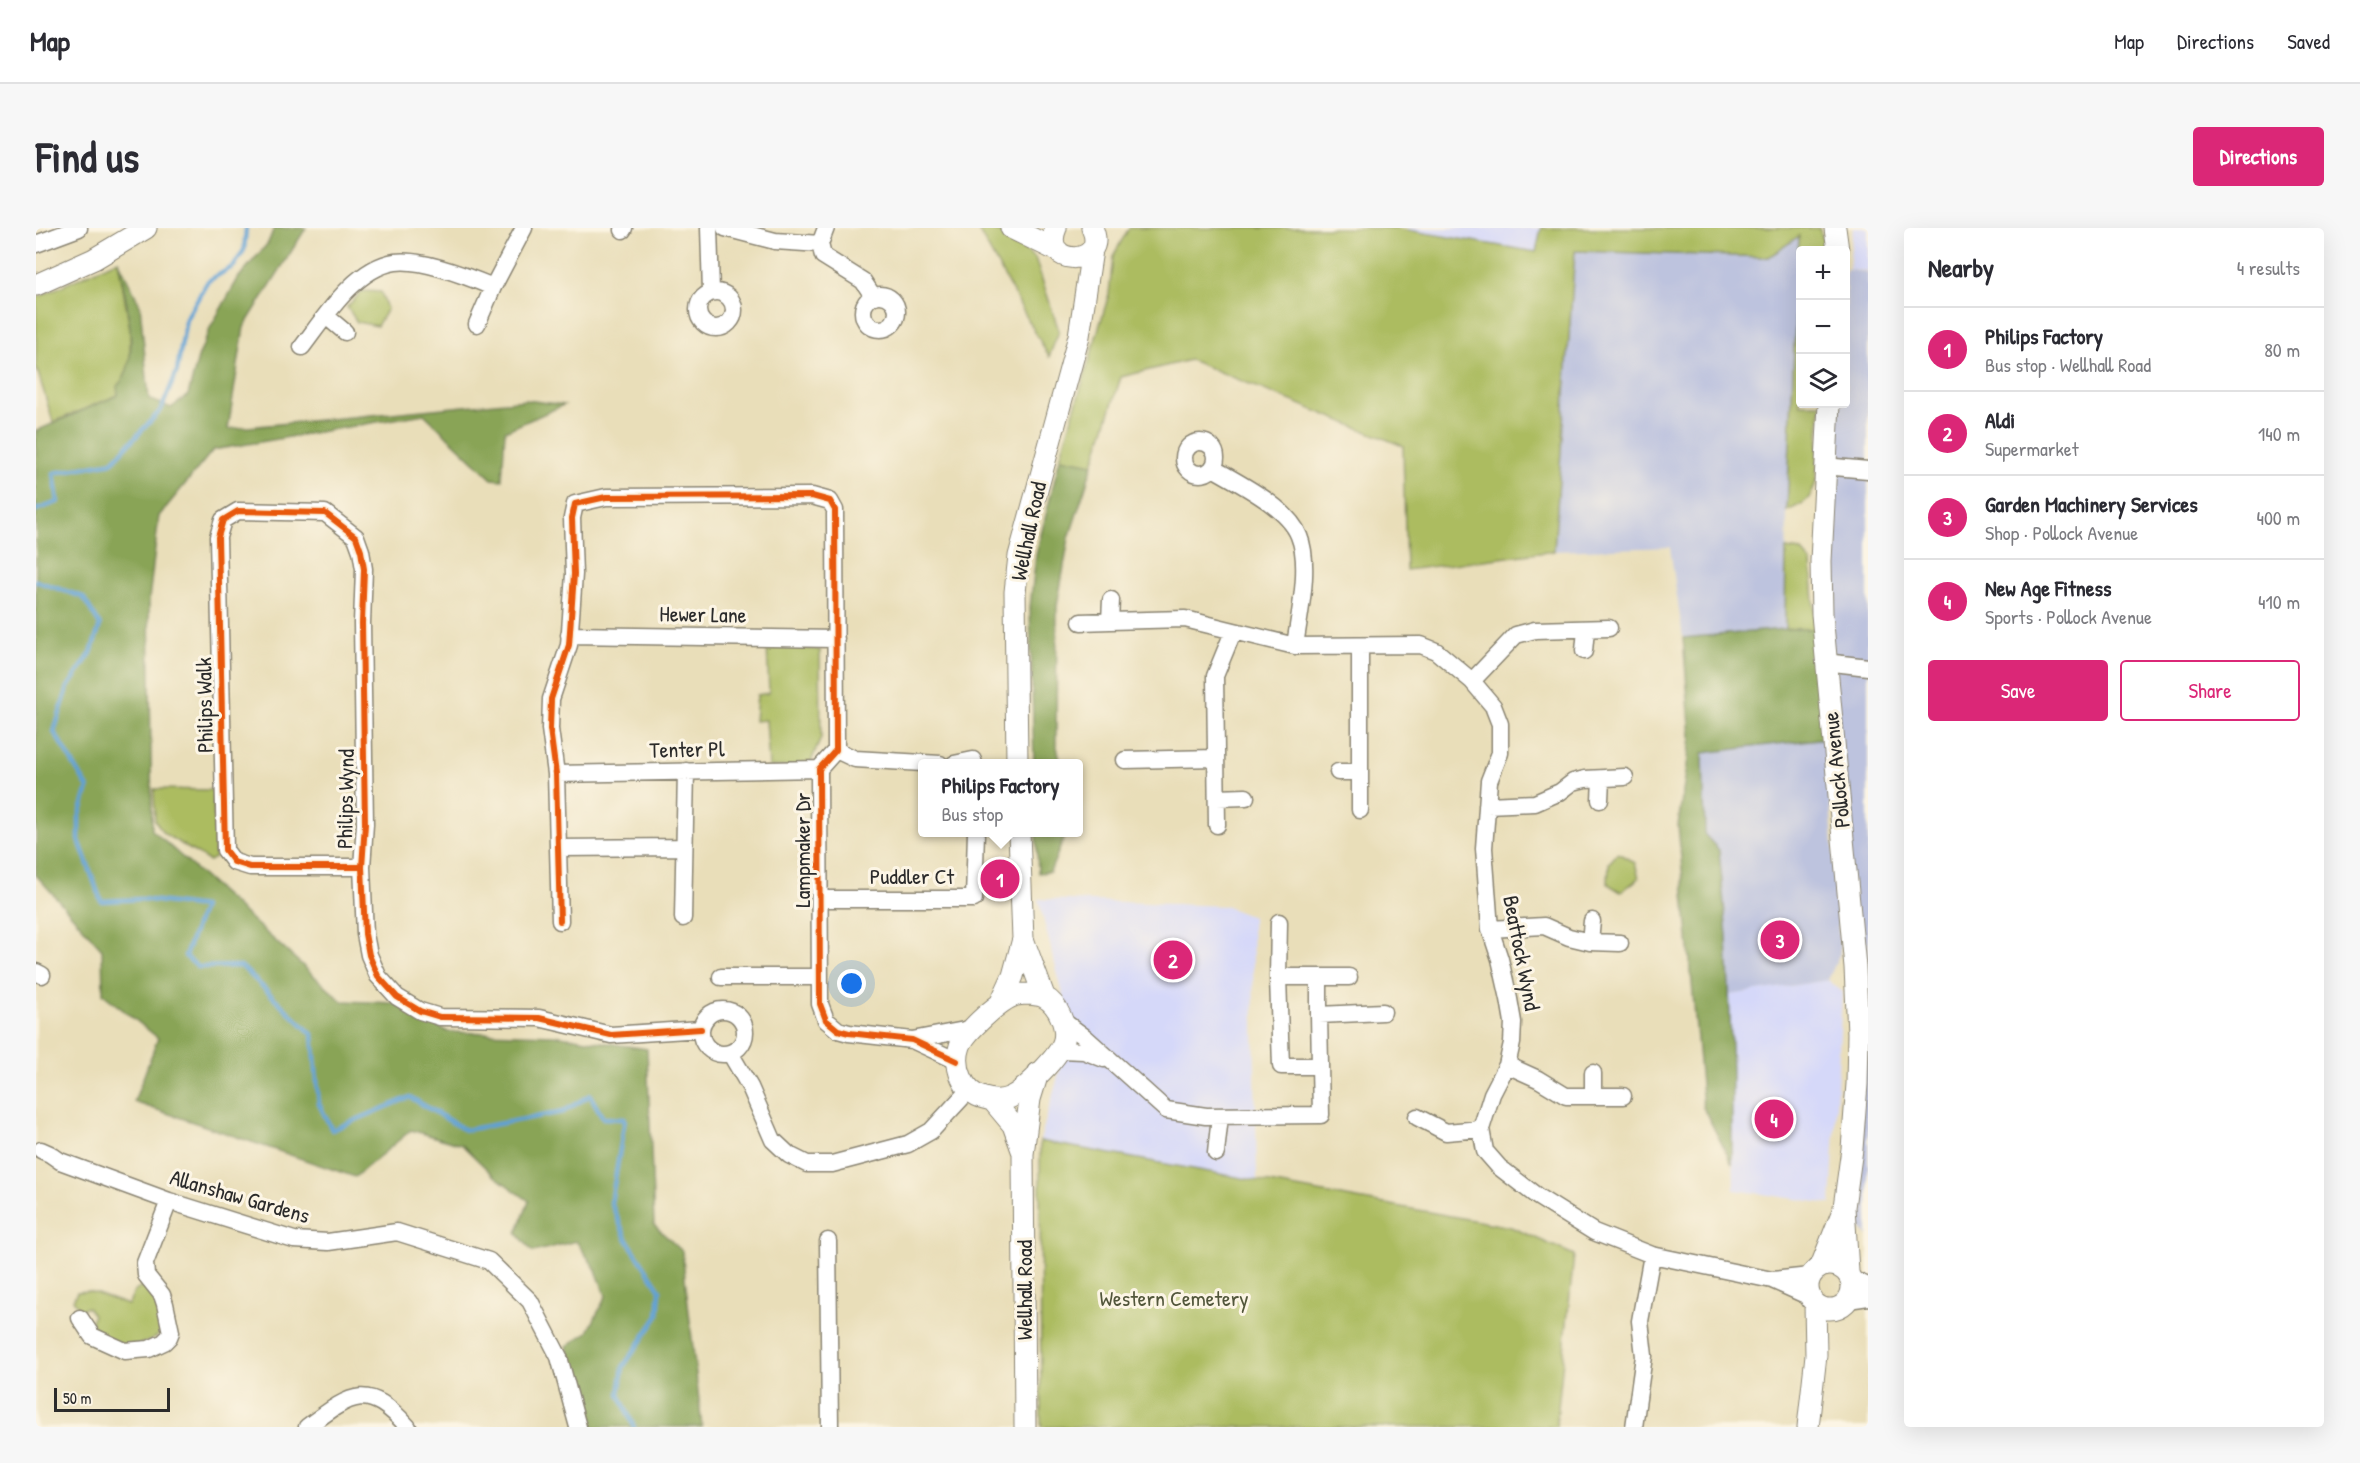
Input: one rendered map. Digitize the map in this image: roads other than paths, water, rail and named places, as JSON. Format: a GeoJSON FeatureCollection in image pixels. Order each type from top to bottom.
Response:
{"type":"FeatureCollection","features":[{"type":"Feature","properties":{"kind":"street"},"geometry":{"type":"LineString","coordinates":[[36,244],[79,228]]}},
{"type":"Feature","properties":{"kind":"street"},"geometry":{"type":"LineString","coordinates":[[36,285],[94,258],[146,228]]}},
{"type":"Feature","properties":{"kind":"street"},"geometry":{"type":"LineString","coordinates":[[477,324],[493,287],[524,228]]}},
{"type":"Feature","properties":{"kind":"street"},"geometry":{"type":"LineString","coordinates":[[709,228],[711,292]]}},
{"type":"Feature","properties":{"kind":"street"},"geometry":{"type":"LineString","coordinates":[[725,228],[775,241],[820,244]]}},
{"type":"Feature","properties":{"kind":"street"},"geometry":{"type":"LineString","coordinates":[[826,228],[820,244],[823,256],[864,280],[873,296]]}},
{"type":"Feature","properties":{"kind":"street"},"geometry":{"type":"LineString","coordinates":[[1011,228],[1077,259],[1085,256],[1097,237]]}},
{"type":"Feature","properties":{"kind":"street"},"geometry":{"type":"LineString","coordinates":[[1031,228],[1056,228],[1054,240],[1063,254],[1085,304]]}},
{"type":"Feature","properties":{"kind":"street"},"geometry":{"type":"LineString","coordinates":[[1835,228],[1837,246]]}},
{"type":"Feature","properties":{"kind":"street","name":"Wellhall Road"},"geometry":{"type":"LineString","coordinates":[[1017,759],[1015,592],[1020,556],[1079,336],[1097,237]]}},
{"type":"Feature","properties":{"kind":"street"},"geometry":{"type":"LineString","coordinates":[[302,347],[348,288],[378,267],[396,262],[412,263],[464,275],[493,287]]}},
{"type":"Feature","properties":{"kind":"street"},"geometry":{"type":"LineString","coordinates":[[326,316],[345,332]]}},
{"type":"Feature","properties":{"kind":"street","name":"Pollock Avenue"},"geometry":{"type":"LineString","coordinates":[[1815,1271],[1844,1207],[1852,1149],[1858,1034],[1855,967],[1825,662],[1821,561],[1829,408]]}},
{"type":"Feature","properties":{"kind":"street"},"geometry":{"type":"LineString","coordinates":[[1824,466],[1868,470]]}},
{"type":"Feature","properties":{"kind":"street"},"geometry":{"type":"LineString","coordinates":[[1213,468],[1270,504],[1287,518],[1299,536],[1304,563],[1295,646]]}},
{"type":"Feature","properties":{"kind":"street"},"geometry":{"type":"LineString","coordinates":[[560,921],[556,774],[551,739],[551,699],[569,645],[574,574],[572,518],[575,504],[606,497],[812,496],[830,501],[835,510],[836,750],[855,759],[918,763]]}},
{"type":"Feature","properties":{"kind":"street","name":"Philips Walk"},"geometry":{"type":"LineString","coordinates":[[325,513],[238,511],[223,520],[218,537],[225,850],[234,862],[250,867],[362,867]]}},
{"type":"Feature","properties":{"kind":"street","name":"Philips Wynd"},"geometry":{"type":"LineString","coordinates":[[325,513],[356,537],[364,568],[362,623],[365,824],[362,867],[365,933],[369,955],[378,976],[397,997],[420,1011],[440,1017],[539,1018],[611,1035],[701,1029]]}},
{"type":"Feature","properties":{"kind":"street"},"geometry":{"type":"LineString","coordinates":[[1110,621],[1111,600]]}},
{"type":"Feature","properties":{"kind":"street","name":"Beattock Wynd"},"geometry":{"type":"LineString","coordinates":[[1082,622],[1185,619],[1295,646],[1421,645],[1436,651],[1472,681],[1493,706],[1500,724],[1500,753],[1489,781],[1484,848],[1490,929],[1500,960],[1513,1022],[1512,1043],[1507,1065],[1492,1094],[1481,1129]]}},
{"type":"Feature","properties":{"kind":"street"},"geometry":{"type":"LineString","coordinates":[[1472,681],[1516,636],[1535,630],[1609,628]]}},
{"type":"Feature","properties":{"kind":"street"},"geometry":{"type":"LineString","coordinates":[[1584,651],[1586,630]]}},
{"type":"Feature","properties":{"kind":"street"},"geometry":{"type":"LineString","coordinates":[[1217,825],[1215,676],[1233,632]]}},
{"type":"Feature","properties":{"kind":"street","name":"Hewer Lane"},"geometry":{"type":"LineString","coordinates":[[569,635],[836,639]]}},
{"type":"Feature","properties":{"kind":"street"},"geometry":{"type":"LineString","coordinates":[[1360,646],[1360,810]]}},
{"type":"Feature","properties":{"kind":"street"},"geometry":{"type":"LineString","coordinates":[[1825,662],[1868,667]]}},
{"type":"Feature","properties":{"kind":"street","name":"Lampmaker Dr"},"geometry":{"type":"LineString","coordinates":[[836,750],[819,769],[820,1004],[826,1020],[838,1030],[849,1033],[912,1040],[975,1028]]}},
{"type":"Feature","properties":{"kind":"street"},"geometry":{"type":"LineString","coordinates":[[1125,760],[1216,758]]}},
{"type":"Feature","properties":{"kind":"street","name":"Tenter Pl"},"geometry":{"type":"LineString","coordinates":[[556,774],[819,769]]}},
{"type":"Feature","properties":{"kind":"street"},"geometry":{"type":"LineString","coordinates":[[683,918],[686,771]]}},
{"type":"Feature","properties":{"kind":"street"},"geometry":{"type":"LineString","coordinates":[[1338,772],[1360,772]]}},
{"type":"Feature","properties":{"kind":"street"},"geometry":{"type":"LineString","coordinates":[[1487,805],[1535,804],[1560,792],[1574,782],[1625,777]]}},
{"type":"Feature","properties":{"kind":"street"},"geometry":{"type":"LineString","coordinates":[[1600,800],[1601,779]]}},
{"type":"Feature","properties":{"kind":"street"},"geometry":{"type":"LineString","coordinates":[[1217,798],[1246,797]]}},
{"type":"Feature","properties":{"kind":"street","name":"Puddler Ct"},"geometry":{"type":"LineString","coordinates":[[820,899],[974,898],[976,837]]}},
{"type":"Feature","properties":{"kind":"street"},"geometry":{"type":"LineString","coordinates":[[730,1053],[750,1087],[773,1140],[789,1155],[807,1164],[832,1164],[908,1144],[931,1131],[969,1090],[962,1080],[957,1061],[960,1045],[1001,1002],[1013,976],[1023,939],[1019,837]]}},
{"type":"Feature","properties":{"kind":"street"},"geometry":{"type":"LineString","coordinates":[[558,848],[684,847]]}},
{"type":"Feature","properties":{"kind":"street"},"geometry":{"type":"LineString","coordinates":[[1590,942],[1592,921]]}},
{"type":"Feature","properties":{"kind":"street"},"geometry":{"type":"LineString","coordinates":[[1279,922],[1281,1066],[1320,1066]]}},
{"type":"Feature","properties":{"kind":"street"},"geometry":{"type":"LineString","coordinates":[[1490,929],[1544,926],[1569,937],[1590,942],[1620,943]]}},
{"type":"Feature","properties":{"kind":"street"},"geometry":{"type":"LineString","coordinates":[[1023,939],[1044,996],[1052,1002],[1063,1021],[1116,1064],[1166,1110],[1220,1116],[1321,1115],[1319,977]]}},
{"type":"Feature","properties":{"kind":"street"},"geometry":{"type":"LineString","coordinates":[[721,977],[820,977]]}},
{"type":"Feature","properties":{"kind":"street"},"geometry":{"type":"LineString","coordinates":[[1278,977],[1349,977]]}},
{"type":"Feature","properties":{"kind":"street"},"geometry":{"type":"LineString","coordinates":[[1001,1002],[1017,995],[1044,996]]}},
{"type":"Feature","properties":{"kind":"street"},"geometry":{"type":"LineString","coordinates":[[727,1010],[740,1017],[744,1023],[745,1037],[742,1044],[730,1053],[723,1054],[710,1049],[705,1044],[701,1029],[707,1016],[713,1012],[727,1010]]}},
{"type":"Feature","properties":{"kind":"street"},"geometry":{"type":"LineString","coordinates":[[1319,1015],[1383,1012]]}},
{"type":"Feature","properties":{"kind":"street"},"geometry":{"type":"LineString","coordinates":[[1063,1021],[1064,1041],[1060,1050],[1084,1051],[1116,1064]]}},
{"type":"Feature","properties":{"kind":"street","name":"Lampmaker Dr"},"geometry":{"type":"LineString","coordinates":[[912,1040],[957,1061]]}},
{"type":"Feature","properties":{"kind":"street","name":"Wellhall Road"},"geometry":{"type":"LineString","coordinates":[[969,1090],[980,1098],[993,1101],[1010,1097],[1026,1086],[1060,1050]]}},
{"type":"Feature","properties":{"kind":"street"},"geometry":{"type":"LineString","coordinates":[[1507,1065],[1538,1079],[1566,1096],[1623,1096]]}},
{"type":"Feature","properties":{"kind":"street","name":"Wellhall Road"},"geometry":{"type":"LineString","coordinates":[[1025,1427],[1023,1154],[1030,1099],[1038,1073]]}},
{"type":"Feature","properties":{"kind":"street"},"geometry":{"type":"LineString","coordinates":[[1593,1073],[1593,1096]]}},
{"type":"Feature","properties":{"kind":"street","name":"Wellhall Road"},"geometry":{"type":"LineString","coordinates":[[993,1101],[1013,1125],[1023,1154]]}},
{"type":"Feature","properties":{"kind":"street"},"geometry":{"type":"LineString","coordinates":[[1216,1153],[1220,1116]]}},
{"type":"Feature","properties":{"kind":"street"},"geometry":{"type":"LineString","coordinates":[[1416,1117],[1446,1132],[1481,1129],[1485,1151],[1499,1167],[1538,1197],[1594,1232],[1652,1255],[1772,1280],[1824,1308],[1834,1309],[1853,1301]]}},
{"type":"Feature","properties":{"kind":"street","name":"Allanshaw Gardens"},"geometry":{"type":"LineString","coordinates":[[41,1150],[60,1161],[169,1201],[294,1239],[328,1242],[397,1232],[489,1261],[530,1301],[559,1358],[578,1427]]}},
{"type":"Feature","properties":{"kind":"street"},"geometry":{"type":"LineString","coordinates":[[80,1318],[92,1336],[125,1351],[149,1348],[169,1338],[171,1332],[162,1294],[146,1275],[145,1263],[169,1201]]}},
{"type":"Feature","properties":{"kind":"street","name":"Pollock Avenue"},"geometry":{"type":"LineString","coordinates":[[1844,1207],[1856,1279]]}},
{"type":"Feature","properties":{"kind":"street"},"geometry":{"type":"LineString","coordinates":[[828,1241],[830,1427]]}},
{"type":"Feature","properties":{"kind":"street"},"geometry":{"type":"LineString","coordinates":[[1634,1427],[1644,1356],[1640,1321],[1652,1255]]}},
{"type":"Feature","properties":{"kind":"street"},"geometry":{"type":"LineString","coordinates":[[1772,1280],[1815,1271],[1830,1264],[1840,1266],[1856,1279],[1852,1290],[1853,1301],[1816,1355]]}},
{"type":"Feature","properties":{"kind":"street"},"geometry":{"type":"LineString","coordinates":[[1808,1427],[1816,1355],[1812,1300],[1808,1290],[1815,1271]]}},
{"type":"Feature","properties":{"kind":"street"},"geometry":{"type":"LineString","coordinates":[[307,1427],[336,1406],[353,1398],[366,1396],[381,1401],[392,1409],[408,1427]]}},
{"type":"Feature","properties":{"kind":"waterway"},"geometry":{"type":"LineString","coordinates":[[36,510],[58,502],[54,473],[112,462],[161,410],[177,371],[186,319],[208,281],[234,266],[244,250],[246,229]]}},
{"type":"Feature","properties":{"kind":"waterway"},"geometry":{"type":"LineString","coordinates":[[36,581],[83,597],[100,625],[91,653],[68,687],[54,732],[88,788],[79,818],[79,840],[101,901],[142,899],[203,907],[185,956],[198,967],[241,966],[313,1035],[319,1104],[332,1130],[410,1097],[465,1130],[563,1112],[590,1095],[603,1118],[625,1119],[611,1203],[626,1238],[660,1290],[658,1316],[623,1367],[619,1394],[634,1427]]}},
{"type":"Feature","properties":{"kind":"place","name":"Philips Factory"},"geometry":{"type":"Point","coordinates":[1000,879]}},
{"type":"Feature","properties":{"kind":"place","name":"Garden Machinery Services"},"geometry":{"type":"Point","coordinates":[1780,940]}},
{"type":"Feature","properties":{"kind":"place","name":"Aldi"},"geometry":{"type":"Point","coordinates":[1173,960]}},
{"type":"Feature","properties":{"kind":"place","name":"New Age Fitness"},"geometry":{"type":"Point","coordinates":[1774,1119]}},
{"type":"Feature","properties":{"kind":"park label","name":"Western Cemetery"},"geometry":{"type":"Point","coordinates":[1174,1298]}}]}
